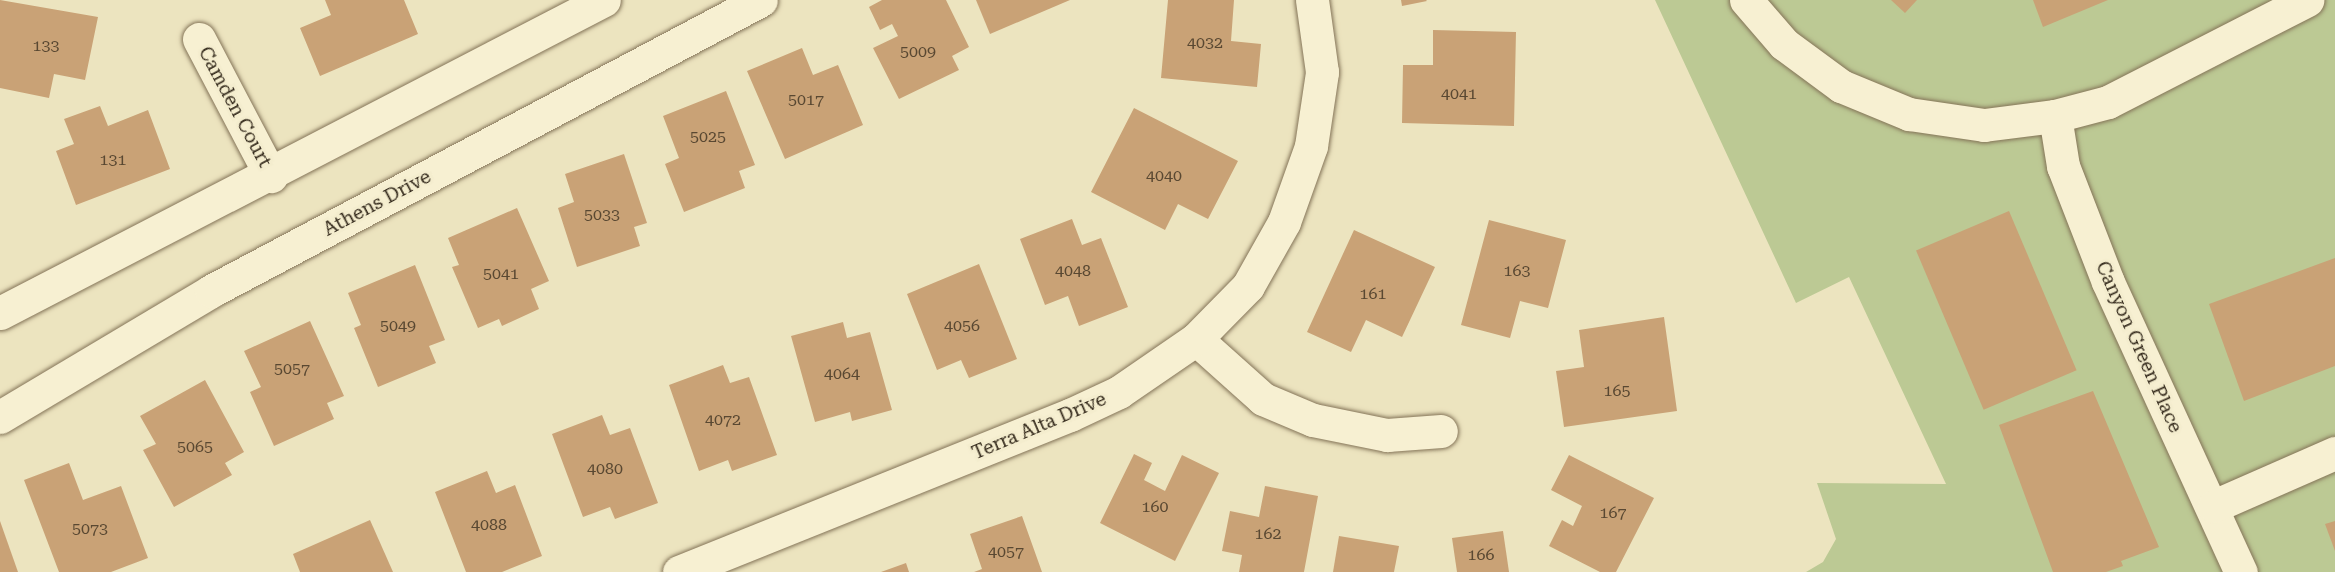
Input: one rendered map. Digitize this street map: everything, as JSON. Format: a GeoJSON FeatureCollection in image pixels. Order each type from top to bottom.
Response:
{"type":"FeatureCollection","features":[{"type":"Feature","properties":{"kind":"street"},"geometry":{"type":"LineString","coordinates":[[0,313],[271,176],[604,0]]}},
{"type":"Feature","properties":{"kind":"street","name":"Athens Drive"},"geometry":{"type":"LineString","coordinates":[[0,417],[211,291],[712,11],[761,0]]}},
{"type":"Feature","properties":{"kind":"street","name":"Terra Alta Drive"},"geometry":{"type":"LineString","coordinates":[[679,572],[1070,415],[1119,392],[1195,339],[1248,286],[1284,222],[1311,146],[1322,72],[1312,0]]}},
{"type":"Feature","properties":{"kind":"street"},"geometry":{"type":"LineString","coordinates":[[1745,0],[1784,44],[1842,86],[1909,114],[1984,125],[2055,116],[2108,102],[2307,0]]}},
{"type":"Feature","properties":{"kind":"street","name":"Camden Court"},"geometry":{"type":"LineString","coordinates":[[199,39],[271,176]]}},
{"type":"Feature","properties":{"kind":"street","name":"Canyon Green Place"},"geometry":{"type":"LineString","coordinates":[[2055,116],[2063,166],[2108,282],[2161,404],[2214,506],[2241,572]]}},
{"type":"Feature","properties":{"kind":"street"},"geometry":{"type":"LineString","coordinates":[[1195,339],[1263,399],[1313,420],[1387,435],[1441,431]]}},
{"type":"Feature","properties":{"kind":"street"},"geometry":{"type":"LineString","coordinates":[[2214,506],[2335,453]]}},
{"type":"Feature","properties":{"kind":"green space"},"geometry":{"type":"Polygon","coordinates":[[[1655,0],[2335,0],[2335,572],[1806,572],[1823,562],[1836,539],[1817,483],[1946,484],[1849,277],[1796,303],[1655,0]]]}},
{"type":"Feature","properties":{"kind":"building"},"geometry":{"type":"Polygon","coordinates":[[[0,0],[98,17],[85,80],[54,74],[49,98],[0,88],[0,0]]]}},
{"type":"Feature","properties":{"kind":"building"},"geometry":{"type":"Polygon","coordinates":[[[325,0],[404,0],[418,34],[320,76],[300,28],[331,15],[325,0]]]}},
{"type":"Feature","properties":{"kind":"building"},"geometry":{"type":"Polygon","coordinates":[[[882,0],[946,0],[969,47],[952,56],[959,70],[899,99],[873,48],[898,36],[892,24],[880,30],[869,7],[882,0]]]}},
{"type":"Feature","properties":{"kind":"building"},"geometry":{"type":"Polygon","coordinates":[[[976,0],[1070,0],[990,34],[976,0]]]}},
{"type":"Feature","properties":{"kind":"building"},"geometry":{"type":"Polygon","coordinates":[[[1168,0],[1234,0],[1231,41],[1261,44],[1257,87],[1161,78],[1168,0]]]}},
{"type":"Feature","properties":{"kind":"building"},"geometry":{"type":"Polygon","coordinates":[[[1401,0],[1426,0],[1427,1],[1402,6],[1401,0]]]}},
{"type":"Feature","properties":{"kind":"building"},"geometry":{"type":"Polygon","coordinates":[[[1891,0],[1917,0],[1905,13],[1891,0]]]}},
{"type":"Feature","properties":{"kind":"building"},"geometry":{"type":"Polygon","coordinates":[[[2033,0],[2108,0],[2043,27],[2033,0]]]}},
{"type":"Feature","properties":{"kind":"building"},"geometry":{"type":"Polygon","coordinates":[[[1433,30],[1516,32],[1514,126],[1402,123],[1403,65],[1433,65],[1433,30]]]}},
{"type":"Feature","properties":{"kind":"building"},"geometry":{"type":"Polygon","coordinates":[[[802,48],[813,75],[838,65],[863,125],[785,159],[747,71],[802,48]]]}},
{"type":"Feature","properties":{"kind":"building"},"geometry":{"type":"Polygon","coordinates":[[[726,91],[755,165],[739,171],[745,188],[684,212],[665,164],[679,158],[663,116],[726,91]]]}},
{"type":"Feature","properties":{"kind":"building"},"geometry":{"type":"Polygon","coordinates":[[[100,106],[108,126],[148,110],[170,169],[76,205],[56,151],[74,144],[64,119],[100,106]]]}},
{"type":"Feature","properties":{"kind":"building"},"geometry":{"type":"Polygon","coordinates":[[[1134,108],[1238,161],[1208,219],[1178,204],[1165,230],[1091,192],[1134,108]]]}},
{"type":"Feature","properties":{"kind":"building"},"geometry":{"type":"Polygon","coordinates":[[[624,154],[647,223],[634,227],[640,246],[577,267],[558,208],[574,202],[565,174],[624,154]]]}},
{"type":"Feature","properties":{"kind":"building"},"geometry":{"type":"Polygon","coordinates":[[[517,208],[549,281],[531,289],[539,309],[502,326],[499,319],[478,328],[452,267],[459,265],[448,238],[517,208]]]}},
{"type":"Feature","properties":{"kind":"building"},"geometry":{"type":"Polygon","coordinates":[[[2009,211],[2077,370],[1984,410],[1916,250],[2009,211]]]}},
{"type":"Feature","properties":{"kind":"building"},"geometry":{"type":"Polygon","coordinates":[[[1072,219],[1082,245],[1101,238],[1128,307],[1079,326],[1068,296],[1045,305],[1020,239],[1072,219]]]}},
{"type":"Feature","properties":{"kind":"building"},"geometry":{"type":"Polygon","coordinates":[[[1489,220],[1566,240],[1548,308],[1520,301],[1510,338],[1461,325],[1489,220]]]}},
{"type":"Feature","properties":{"kind":"building"},"geometry":{"type":"Polygon","coordinates":[[[1354,230],[1435,267],[1402,337],[1366,320],[1351,352],[1307,332],[1354,230]]]}},
{"type":"Feature","properties":{"kind":"building"},"geometry":{"type":"Polygon","coordinates":[[[2335,258],[2335,366],[2244,401],[2209,304],[2335,258]]]}},
{"type":"Feature","properties":{"kind":"building"},"geometry":{"type":"Polygon","coordinates":[[[979,264],[1017,359],[969,378],[961,360],[937,370],[907,294],[979,264]]]}},
{"type":"Feature","properties":{"kind":"building"},"geometry":{"type":"Polygon","coordinates":[[[415,265],[445,340],[429,346],[436,363],[378,387],[354,328],[361,325],[348,293],[415,265]]]}},
{"type":"Feature","properties":{"kind":"building"},"geometry":{"type":"Polygon","coordinates":[[[1664,317],[1677,411],[1564,427],[1556,371],[1584,367],[1579,330],[1664,317]]]}},
{"type":"Feature","properties":{"kind":"building"},"geometry":{"type":"Polygon","coordinates":[[[310,321],[344,396],[327,403],[334,419],[274,446],[250,392],[261,387],[244,351],[310,321]]]}},
{"type":"Feature","properties":{"kind":"building"},"geometry":{"type":"Polygon","coordinates":[[[843,322],[847,338],[870,332],[892,410],[852,421],[850,412],[815,422],[791,336],[843,322]]]}},
{"type":"Feature","properties":{"kind":"building"},"geometry":{"type":"Polygon","coordinates":[[[723,365],[730,383],[749,377],[777,455],[732,471],[728,460],[699,471],[669,385],[723,365]]]}},
{"type":"Feature","properties":{"kind":"building"},"geometry":{"type":"Polygon","coordinates":[[[205,380],[244,452],[225,463],[232,475],[174,507],[143,450],[156,444],[140,416],[205,380]]]}},
{"type":"Feature","properties":{"kind":"building"},"geometry":{"type":"Polygon","coordinates":[[[2093,391],[2159,547],[2121,561],[2123,566],[2106,572],[2053,572],[1999,425],[2093,391]]]}},
{"type":"Feature","properties":{"kind":"building"},"geometry":{"type":"Polygon","coordinates":[[[602,415],[610,435],[630,428],[658,503],[615,519],[610,507],[583,517],[552,434],[602,415]]]}},
{"type":"Feature","properties":{"kind":"building"},"geometry":{"type":"Polygon","coordinates":[[[1134,454],[1152,463],[1144,480],[1165,491],[1182,455],[1219,473],[1175,561],[1100,523],[1134,454]]]}},
{"type":"Feature","properties":{"kind":"building"},"geometry":{"type":"Polygon","coordinates":[[[1569,455],[1654,498],[1616,572],[1600,572],[1549,546],[1562,520],[1573,526],[1582,506],[1551,490],[1569,455]]]}},
{"type":"Feature","properties":{"kind":"building"},"geometry":{"type":"Polygon","coordinates":[[[69,463],[83,500],[121,486],[148,558],[111,572],[59,572],[24,480],[69,463]]]}},
{"type":"Feature","properties":{"kind":"building"},"geometry":{"type":"Polygon","coordinates":[[[487,471],[496,493],[515,485],[542,556],[502,572],[466,572],[435,492],[487,471]]]}},
{"type":"Feature","properties":{"kind":"building"},"geometry":{"type":"Polygon","coordinates":[[[1265,486],[1318,496],[1304,572],[1239,572],[1242,555],[1222,551],[1230,511],[1259,517],[1265,486]]]}},
{"type":"Feature","properties":{"kind":"building"},"geometry":{"type":"Polygon","coordinates":[[[1022,516],[1042,572],[974,572],[982,569],[970,534],[1022,516]]]}},
{"type":"Feature","properties":{"kind":"building"},"geometry":{"type":"Polygon","coordinates":[[[370,520],[393,572],[300,572],[293,554],[370,520]]]}},
{"type":"Feature","properties":{"kind":"building"},"geometry":{"type":"Polygon","coordinates":[[[0,521],[18,572],[0,572],[0,521]]]}},
{"type":"Feature","properties":{"kind":"building"},"geometry":{"type":"Polygon","coordinates":[[[2335,521],[2335,551],[2325,524],[2335,521]]]}},
{"type":"Feature","properties":{"kind":"building"},"geometry":{"type":"Polygon","coordinates":[[[1503,531],[1509,572],[1457,572],[1452,538],[1503,531]]]}},
{"type":"Feature","properties":{"kind":"building"},"geometry":{"type":"Polygon","coordinates":[[[1339,536],[1399,546],[1394,572],[1333,572],[1339,536]]]}},
{"type":"Feature","properties":{"kind":"building"},"geometry":{"type":"Polygon","coordinates":[[[906,563],[909,572],[881,572],[906,563]]]}}]}
